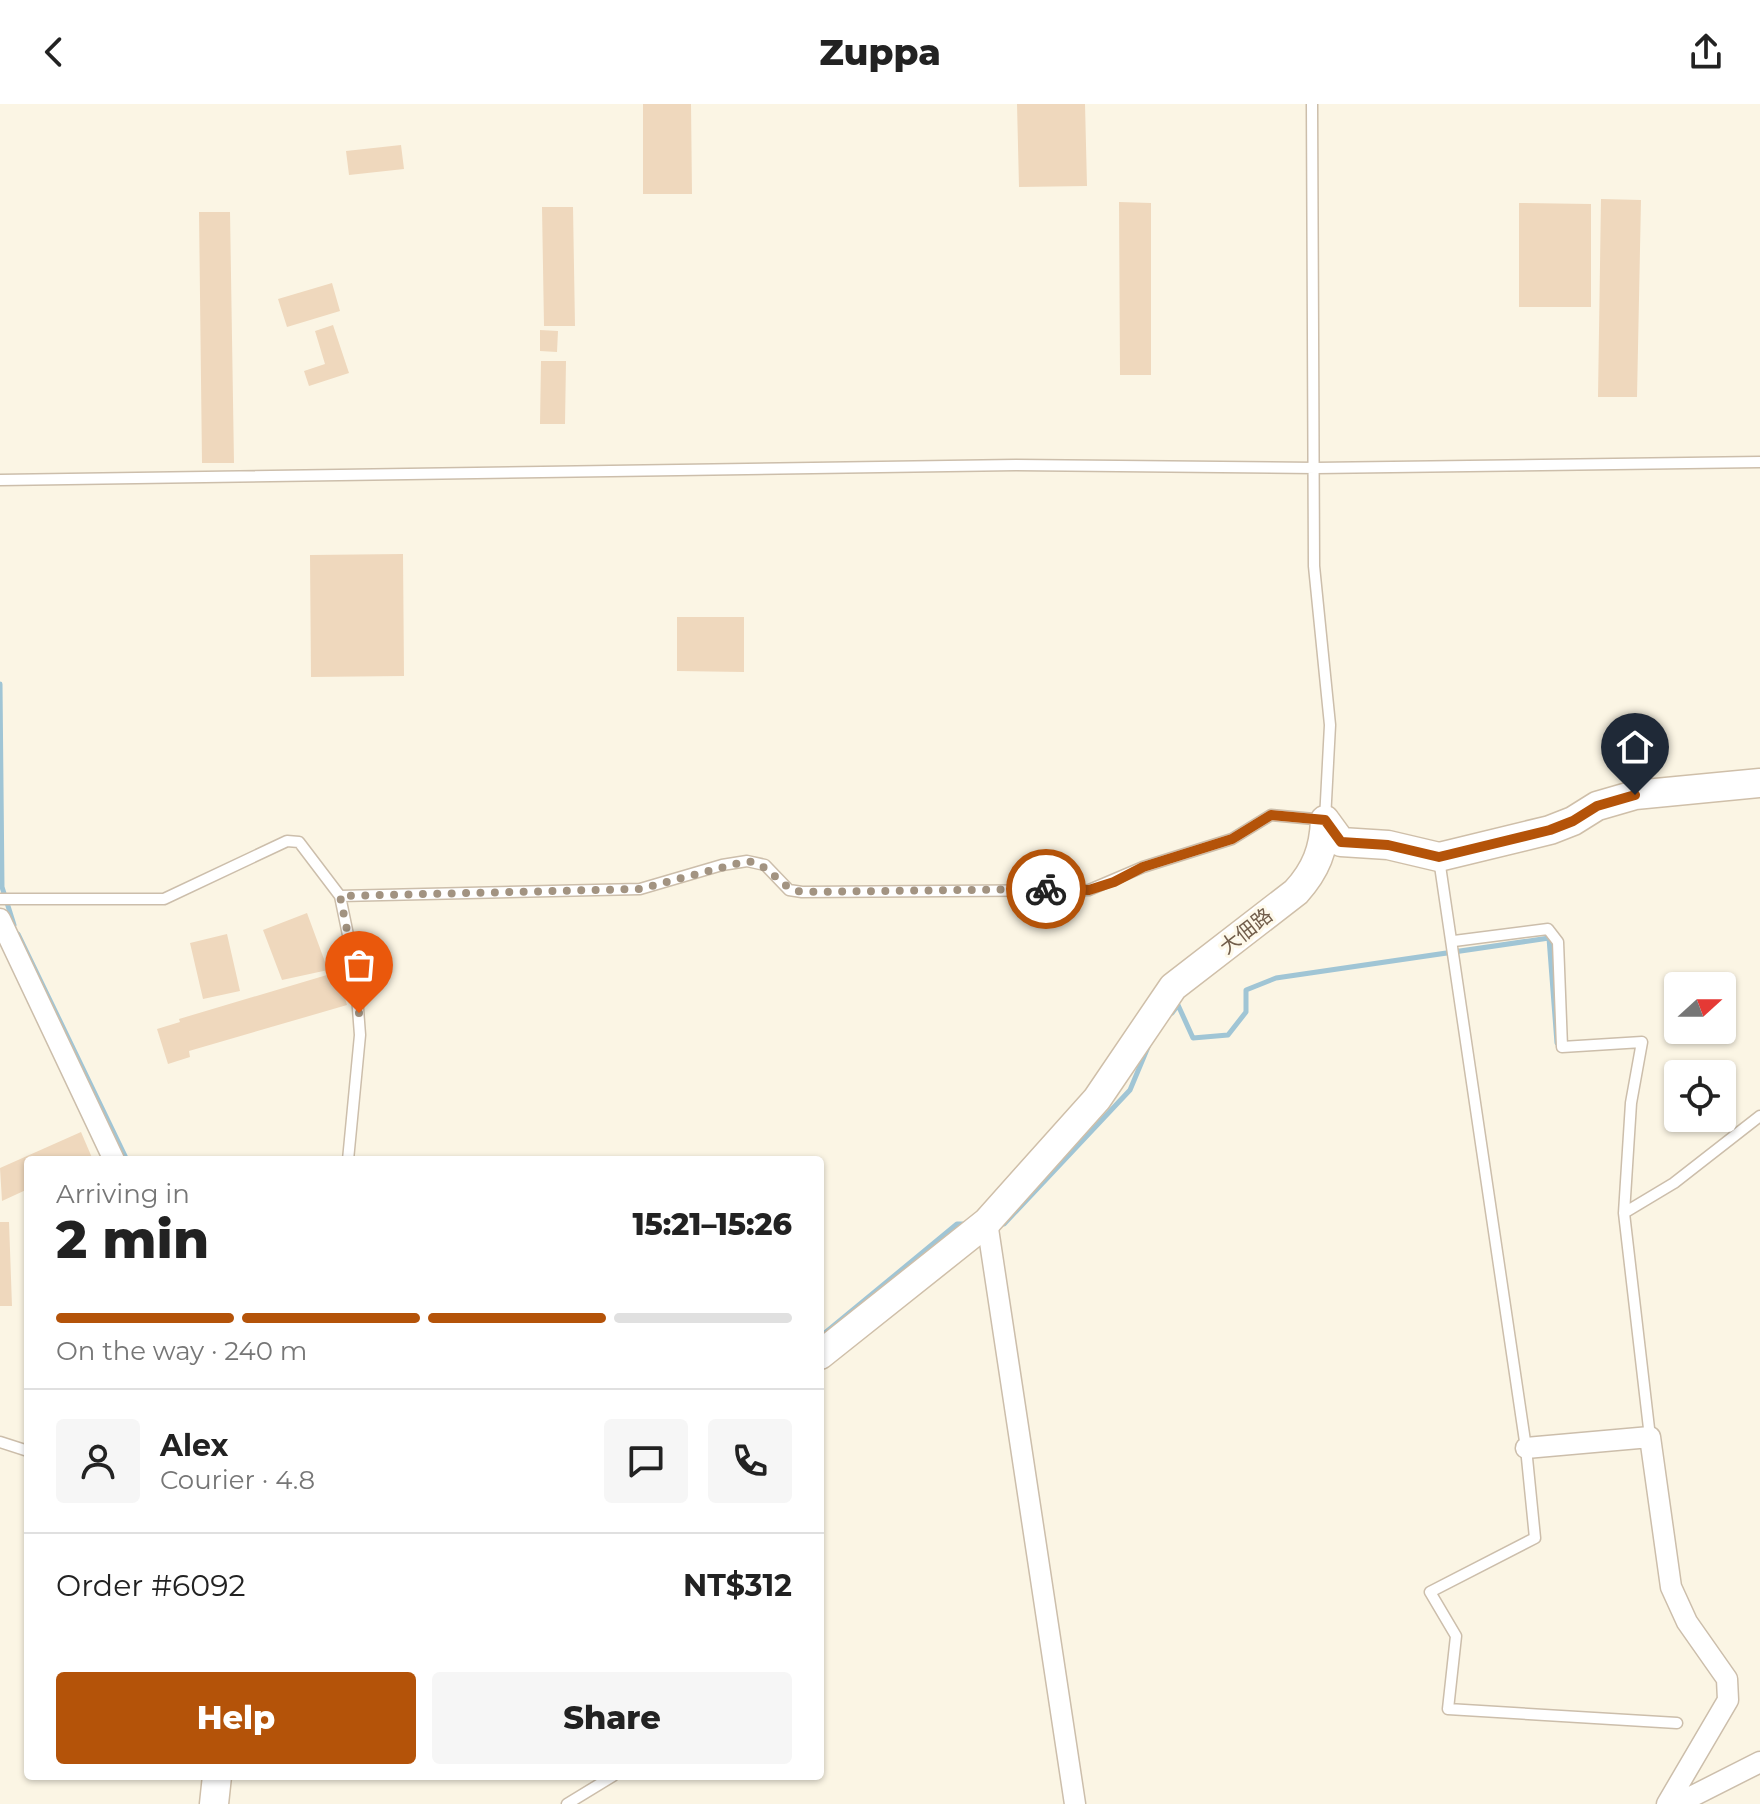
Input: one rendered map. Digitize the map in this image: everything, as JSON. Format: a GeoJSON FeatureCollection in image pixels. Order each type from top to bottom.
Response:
{"type":"FeatureCollection","features":[{"type":"Feature","properties":{"kind":"street"},"geometry":{"type":"LineString","coordinates":[[1325,820],[1341,842],[1388,845],[1439,857],[1550,830],[1573,821],[1597,806],[1635,795],[1760,783]]}},
{"type":"Feature","properties":{"kind":"street","name":"大佃路"},"geometry":{"type":"LineString","coordinates":[[824,1352],[987,1222],[1097,1099],[1173,987],[1296,892],[1313,873],[1324,841],[1325,820]]}},
{"type":"Feature","properties":{"kind":"street"},"geometry":{"type":"LineString","coordinates":[[0,919],[112,1156]]}},
{"type":"Feature","properties":{"kind":"street"},"geometry":{"type":"LineString","coordinates":[[987,1222],[1075,1804]]}},
{"type":"Feature","properties":{"kind":"street"},"geometry":{"type":"LineString","coordinates":[[1526,1448],[1650,1437],[1671,1587],[1687,1622],[1727,1679],[1722,1712],[1667,1804]]}},
{"type":"Feature","properties":{"kind":"street"},"geometry":{"type":"LineString","coordinates":[[1677,1804],[1760,1762]]}},
{"type":"Feature","properties":{"kind":"lane"},"geometry":{"type":"LineString","coordinates":[[340,896],[640,889],[747,861],[765,865],[789,890],[802,892],[1089,890],[1143,867],[1232,839],[1271,815],[1325,820],[1330,725],[1314,566],[1316,468],[1312,104]]}},
{"type":"Feature","properties":{"kind":"lane"},"geometry":{"type":"LineString","coordinates":[[0,480],[1016,465],[1316,468],[1760,462]]}},
{"type":"Feature","properties":{"kind":"lane"},"geometry":{"type":"LineString","coordinates":[[0,899],[164,899],[287,841],[299,842],[340,896],[355,969],[360,1035],[348,1156]]}},
{"type":"Feature","properties":{"kind":"lane"},"geometry":{"type":"LineString","coordinates":[[1439,857],[1454,941],[1526,1448],[1535,1538],[1430,1592],[1456,1636],[1448,1709],[1677,1723]]}},
{"type":"Feature","properties":{"kind":"lane"},"geometry":{"type":"LineString","coordinates":[[1454,941],[1548,929],[1558,942],[1562,1047],[1642,1042],[1631,1103],[1624,1213],[1650,1437]]}},
{"type":"Feature","properties":{"kind":"lane"},"geometry":{"type":"LineString","coordinates":[[1624,1213],[1674,1183],[1760,1116]]}},
{"type":"Feature","properties":{"kind":"lane"},"geometry":{"type":"LineString","coordinates":[[0,1442],[24,1450]]}},
{"type":"Feature","properties":{"kind":"lane"},"geometry":{"type":"LineString","coordinates":[[567,1804],[606,1780]]}},
{"type":"Feature","properties":{"kind":"building"},"geometry":{"type":"Polygon","coordinates":[[[643,104],[691,104],[692,194],[643,194],[643,104]]]}},
{"type":"Feature","properties":{"kind":"building"},"geometry":{"type":"Polygon","coordinates":[[[1017,104],[1085,104],[1087,186],[1019,187],[1017,104]]]}},
{"type":"Feature","properties":{"kind":"building"},"geometry":{"type":"Polygon","coordinates":[[[401,145],[404,169],[349,175],[346,151],[401,145]]]}},
{"type":"Feature","properties":{"kind":"building"},"geometry":{"type":"Polygon","coordinates":[[[1601,199],[1641,200],[1637,397],[1598,397],[1601,199]]]}},
{"type":"Feature","properties":{"kind":"building"},"geometry":{"type":"Polygon","coordinates":[[[1119,202],[1151,203],[1151,375],[1120,375],[1119,202]]]}},
{"type":"Feature","properties":{"kind":"building"},"geometry":{"type":"Polygon","coordinates":[[[1519,203],[1591,204],[1591,307],[1519,307],[1519,203]]]}},
{"type":"Feature","properties":{"kind":"building"},"geometry":{"type":"Polygon","coordinates":[[[542,207],[573,207],[575,326],[544,326],[542,207]]]}},
{"type":"Feature","properties":{"kind":"building"},"geometry":{"type":"Polygon","coordinates":[[[199,212],[230,212],[234,463],[202,463],[199,212]]]}},
{"type":"Feature","properties":{"kind":"building"},"geometry":{"type":"Polygon","coordinates":[[[332,283],[340,311],[287,327],[278,299],[332,283]]]}},
{"type":"Feature","properties":{"kind":"building"},"geometry":{"type":"Polygon","coordinates":[[[333,325],[349,373],[309,386],[304,371],[325,364],[315,331],[333,325]]]}},
{"type":"Feature","properties":{"kind":"building"},"geometry":{"type":"Polygon","coordinates":[[[540,330],[558,331],[557,352],[540,351],[540,330]]]}},
{"type":"Feature","properties":{"kind":"building"},"geometry":{"type":"Polygon","coordinates":[[[541,361],[566,361],[565,424],[540,424],[541,361]]]}},
{"type":"Feature","properties":{"kind":"building"},"geometry":{"type":"Polygon","coordinates":[[[403,554],[404,676],[311,677],[310,555],[403,554]]]}},
{"type":"Feature","properties":{"kind":"building"},"geometry":{"type":"Polygon","coordinates":[[[677,617],[744,617],[744,672],[677,671],[677,617]]]}},
{"type":"Feature","properties":{"kind":"building"},"geometry":{"type":"Polygon","coordinates":[[[307,913],[328,970],[282,980],[263,930],[307,913]]]}},
{"type":"Feature","properties":{"kind":"building"},"geometry":{"type":"Polygon","coordinates":[[[227,934],[240,991],[203,999],[190,943],[227,934]]]}},
{"type":"Feature","properties":{"kind":"building"},"geometry":{"type":"Polygon","coordinates":[[[337,972],[347,1005],[189,1051],[190,1057],[168,1064],[157,1029],[180,1022],[179,1019],[337,972]]]}},
{"type":"Feature","properties":{"kind":"building"},"geometry":{"type":"Polygon","coordinates":[[[81,1132],[91,1156],[27,1156],[81,1132]]]}},
{"type":"Feature","properties":{"kind":"building"},"geometry":{"type":"Polygon","coordinates":[[[24,1157],[24,1191],[2,1201],[0,1168],[24,1157]]]}},
{"type":"Feature","properties":{"kind":"building"},"geometry":{"type":"Polygon","coordinates":[[[0,1222],[9,1222],[12,1306],[0,1306],[0,1222]]]}},
{"type":"Feature","properties":{"kind":"waterway"},"geometry":{"type":"LineString","coordinates":[[0,684],[2,887],[14,925]]}},
{"type":"Feature","properties":{"kind":"waterway"},"geometry":{"type":"LineString","coordinates":[[18,934],[125,1156]]}},
{"type":"Feature","properties":{"kind":"waterway"},"geometry":{"type":"LineString","coordinates":[[1172,1013],[1178,1005],[1193,1038],[1228,1035],[1246,1012],[1246,990],[1276,978],[1549,938],[1557,1043]]}},
{"type":"Feature","properties":{"kind":"waterway"},"geometry":{"type":"LineString","coordinates":[[997,1224],[1004,1224],[1130,1090],[1148,1047]]}},
{"type":"Feature","properties":{"kind":"waterway"},"geometry":{"type":"LineString","coordinates":[[824,1334],[957,1224],[967,1224]]}},
{"type":"Feature","properties":{"kind":"way so far"},"geometry":{"type":"LineString","coordinates":[[359,1013],[355,969],[340,896],[640,889],[722,865],[747,861],[765,865],[789,890],[802,892],[1046,889]]}},
{"type":"Feature","properties":{"kind":"route"},"geometry":{"type":"LineString","coordinates":[[1046,889],[1089,890],[1114,882],[1143,867],[1232,839],[1271,815],[1325,820],[1341,842],[1388,845],[1439,857],[1550,830],[1573,821],[1597,806],[1635,795]]}}]}
